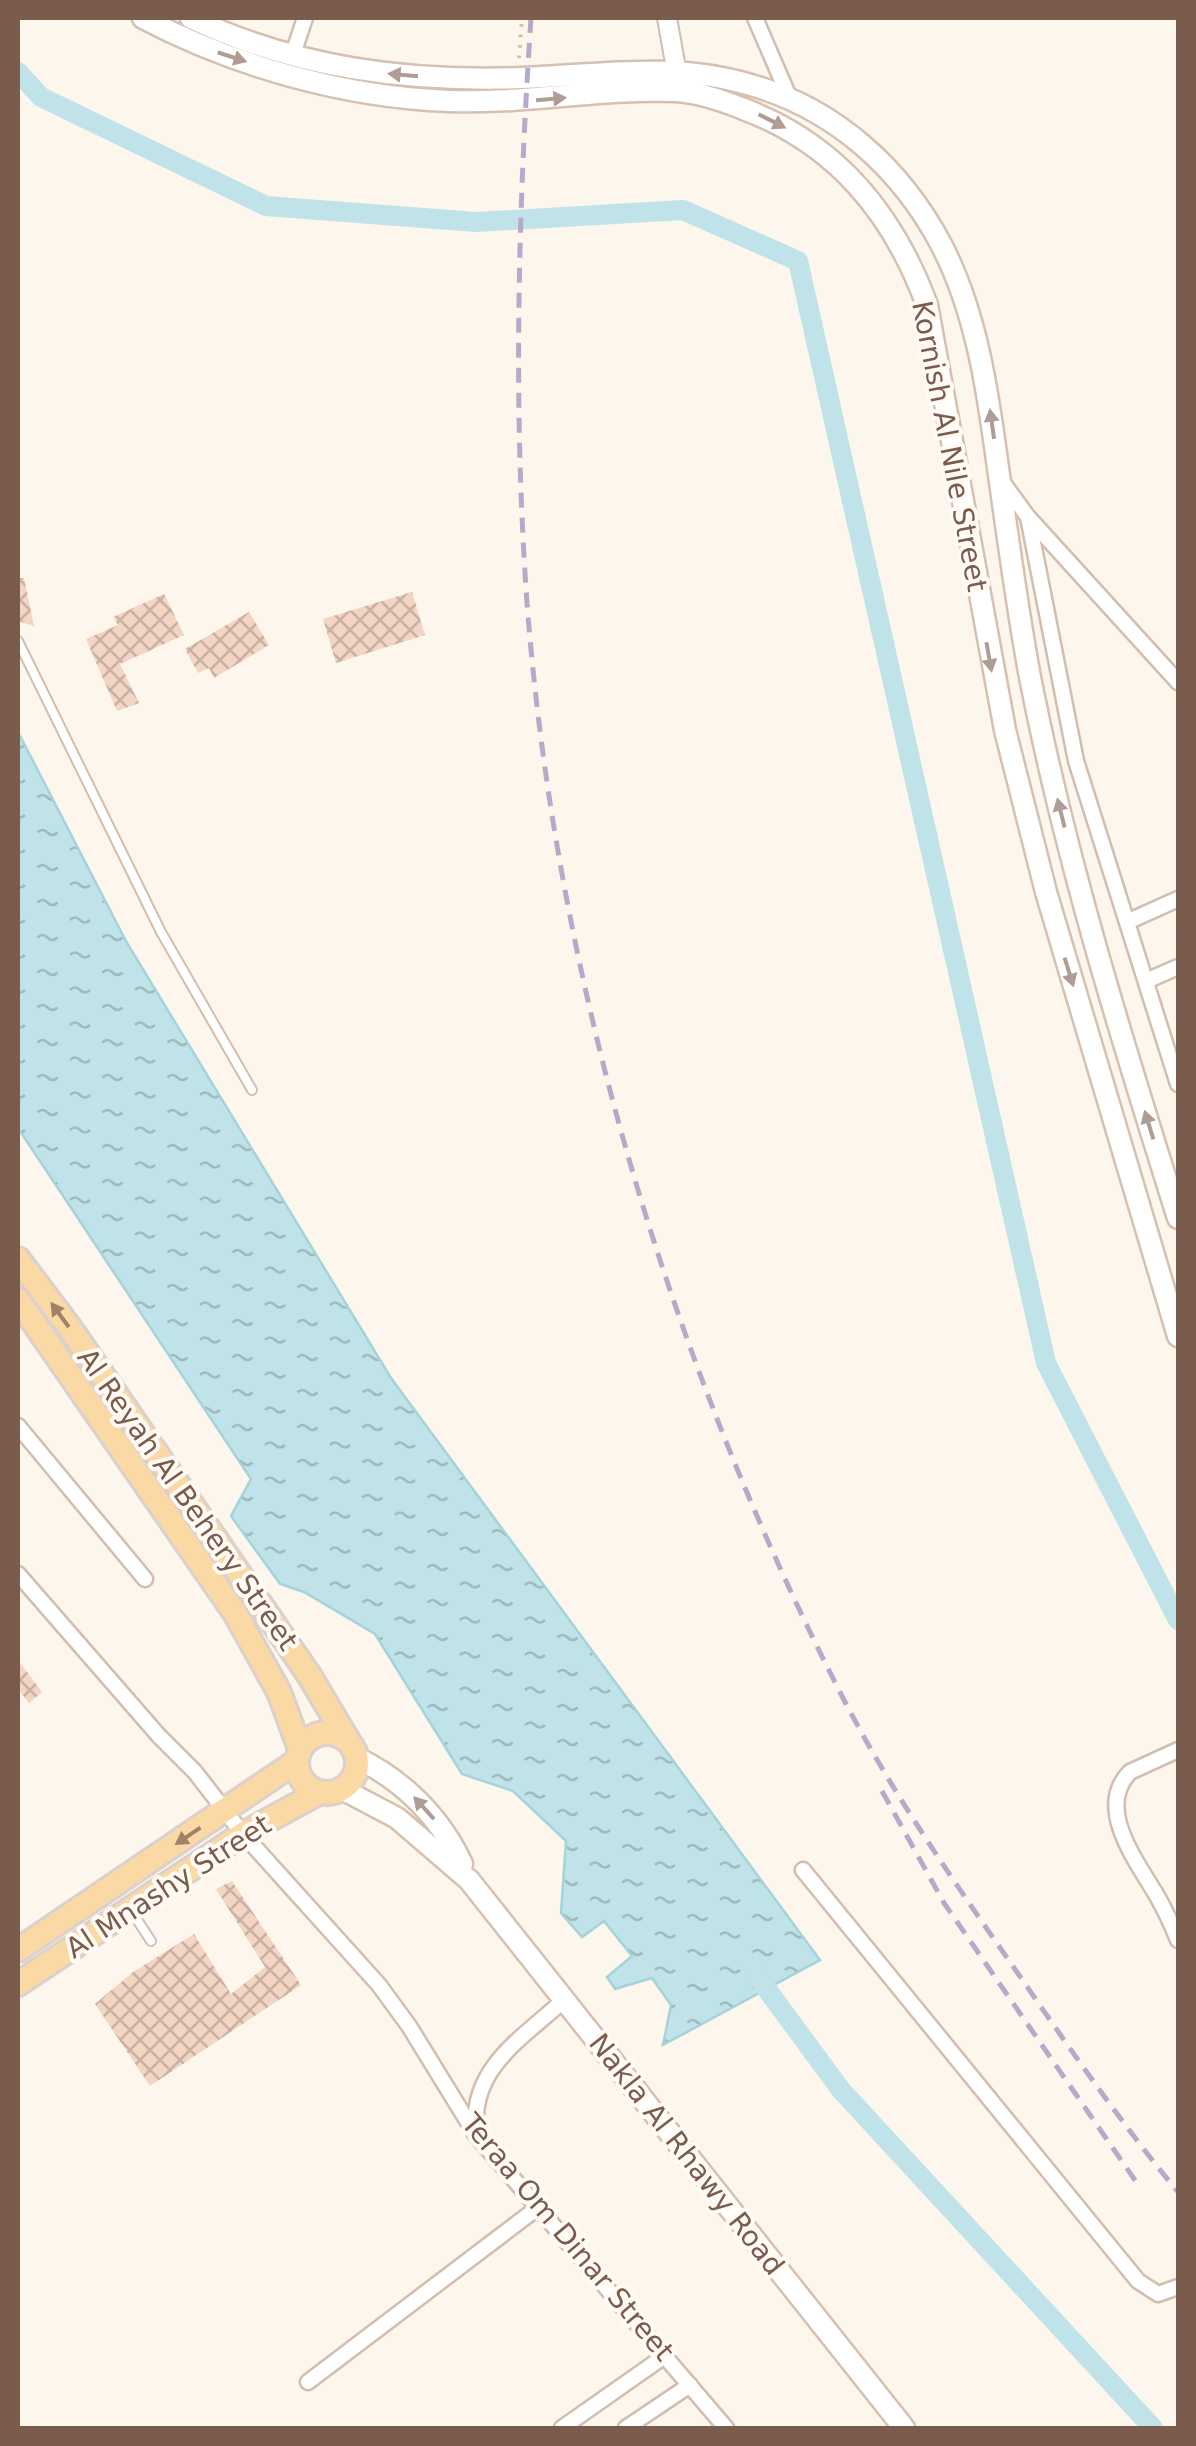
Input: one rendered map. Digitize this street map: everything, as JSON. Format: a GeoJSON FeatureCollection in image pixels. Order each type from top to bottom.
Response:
{"type":"FeatureCollection","features":[{"type":"Feature","properties":{"kind":"main road","name":"Kornish Al Nile Street"},"geometry":{"type":"LineString","coordinates":[[142,18],[206,48],[294,76],[391,96],[525,101],[638,81]]}},
{"type":"Feature","properties":{"kind":"main road","name":"Kornish Al Nile Street"},"geometry":{"type":"LineString","coordinates":[[191,18],[292,57],[340,68],[446,78],[679,81],[717,76],[790,98],[856,137],[889,170],[942,247],[975,336],[988,394],[1030,674],[1056,791],[1130,1064],[1178,1218]]}},
{"type":"Feature","properties":{"kind":"main road"},"geometry":{"type":"LineString","coordinates":[[446,78],[446,101]]}},
{"type":"Feature","properties":{"kind":"main road","name":"Kornish Al Nile Street"},"geometry":{"type":"LineString","coordinates":[[679,81],[762,116],[835,163],[866,193],[892,227],[912,265],[937,347],[987,643],[1009,748],[1046,892],[1178,1336]]}},
{"type":"Feature","properties":{"kind":"main road","name":"Al Reyah Al Behery Street"},"geometry":{"type":"LineString","coordinates":[[18,1259],[70,1328],[309,1675],[353,1751]]}},
{"type":"Feature","properties":{"kind":"main road","name":"Al Reyah Al Behery Street"},"geometry":{"type":"LineString","coordinates":[[18,1300],[235,1612],[279,1692],[299,1755]]}},
{"type":"Feature","properties":{"kind":"main road"},"geometry":{"type":"LineString","coordinates":[[279,1692],[309,1675]]}},
{"type":"Feature","properties":{"kind":"main road"},"geometry":{"type":"LineString","coordinates":[[330,1733],[353,1751],[354,1776],[331,1790],[303,1780],[299,1755],[308,1740],[330,1733]]}},
{"type":"Feature","properties":{"kind":"main road","name":"Nakla Al Rhawy Road"},"geometry":{"type":"LineString","coordinates":[[353,1751],[416,1798],[446,1836],[469,1880]]}},
{"type":"Feature","properties":{"kind":"main road","name":"Al Mnashy Street"},"geometry":{"type":"LineString","coordinates":[[18,1950],[224,1811],[299,1755]]}},
{"type":"Feature","properties":{"kind":"main road","name":"Al Mnashy Street"},"geometry":{"type":"LineString","coordinates":[[18,1984],[243,1834],[331,1790]]}},
{"type":"Feature","properties":{"kind":"main road","name":"Nakla Al Rhawy Road"},"geometry":{"type":"LineString","coordinates":[[331,1790],[370,1801],[410,1828],[469,1880],[904,2428]]}},
{"type":"Feature","properties":{"kind":"street"},"geometry":{"type":"LineString","coordinates":[[292,57],[305,18]]}},
{"type":"Feature","properties":{"kind":"street"},"geometry":{"type":"LineString","coordinates":[[668,18],[679,81]]}},
{"type":"Feature","properties":{"kind":"street"},"geometry":{"type":"LineString","coordinates":[[755,18],[790,98]]}},
{"type":"Feature","properties":{"kind":"street"},"geometry":{"type":"LineString","coordinates":[[1000,479],[1028,518],[1178,682]]}},
{"type":"Feature","properties":{"kind":"street"},"geometry":{"type":"LineString","coordinates":[[1028,518],[1076,761],[1178,1084]]}},
{"type":"Feature","properties":{"kind":"street"},"geometry":{"type":"LineString","coordinates":[[1128,922],[1178,899]]}},
{"type":"Feature","properties":{"kind":"street"},"geometry":{"type":"LineString","coordinates":[[1146,981],[1178,968]]}},
{"type":"Feature","properties":{"kind":"street"},"geometry":{"type":"LineString","coordinates":[[18,1426],[146,1579]]}},
{"type":"Feature","properties":{"kind":"street","name":"Teraa Om Dinar Street"},"geometry":{"type":"LineString","coordinates":[[18,1574],[379,1985],[476,2135],[726,2428]]}},
{"type":"Feature","properties":{"kind":"street"},"geometry":{"type":"LineString","coordinates":[[1178,1750],[1142,1764],[1124,1778],[1116,1800],[1121,1830],[1178,1940]]}},
{"type":"Feature","properties":{"kind":"street"},"geometry":{"type":"LineString","coordinates":[[803,1870],[1108,2247],[1138,2280],[1158,2294],[1178,2287]]}},
{"type":"Feature","properties":{"kind":"street"},"geometry":{"type":"LineString","coordinates":[[476,2135],[476,2101],[488,2072],[565,2000]]}},
{"type":"Feature","properties":{"kind":"street"},"geometry":{"type":"LineString","coordinates":[[308,2382],[536,2209]]}},
{"type":"Feature","properties":{"kind":"street"},"geometry":{"type":"LineString","coordinates":[[562,2428],[666,2355]]}},
{"type":"Feature","properties":{"kind":"street"},"geometry":{"type":"LineString","coordinates":[[626,2428],[690,2385]]}},
{"type":"Feature","properties":{"kind":"lane"},"geometry":{"type":"LineString","coordinates":[[18,641],[152,916],[252,1090]]}},
{"type":"Feature","properties":{"kind":"lane"},"geometry":{"type":"LineString","coordinates":[[130,1909],[152,1941]]}},
{"type":"Feature","properties":{"kind":"path"},"geometry":{"type":"LineString","coordinates":[[518,78],[522,18]]}},
{"type":"Feature","properties":{"kind":"water"},"geometry":{"type":"Polygon","coordinates":[[[18,732],[127,943],[391,1378],[820,1960],[663,2045],[671,2005],[652,1978],[615,1989],[607,1977],[632,1956],[604,1921],[582,1937],[561,1913],[566,1841],[513,1791],[462,1774],[375,1634],[304,1592],[280,1584],[231,1516],[251,1479],[18,1128],[18,732]]]}},
{"type":"Feature","properties":{"kind":"building"},"geometry":{"type":"Polygon","coordinates":[[[18,578],[24,578],[34,626],[18,621],[18,578]]]}},
{"type":"Feature","properties":{"kind":"building"},"geometry":{"type":"Polygon","coordinates":[[[412,592],[425,635],[336,663],[323,619],[412,592]]]}},
{"type":"Feature","properties":{"kind":"building"},"geometry":{"type":"Polygon","coordinates":[[[164,594],[184,635],[120,664],[139,703],[117,711],[86,639],[118,625],[113,617],[164,594]]]}},
{"type":"Feature","properties":{"kind":"building"},"geometry":{"type":"Polygon","coordinates":[[[249,612],[269,645],[214,678],[209,668],[198,673],[185,649],[249,612]]]}},
{"type":"Feature","properties":{"kind":"building"},"geometry":{"type":"Polygon","coordinates":[[[18,1660],[42,1692],[29,1703],[18,1689],[18,1660]]]}},
{"type":"Feature","properties":{"kind":"building"},"geometry":{"type":"Polygon","coordinates":[[[232,1881],[301,1985],[150,2086],[95,2004],[133,1972],[194,1934],[231,1994],[265,1967],[216,1889],[232,1881]]]}},
{"type":"Feature","properties":{"kind":"waterway"},"geometry":{"type":"LineString","coordinates":[[18,72],[41,97],[266,206],[476,222],[683,210],[798,261],[1046,1363],[1178,1620]]}},
{"type":"Feature","properties":{"kind":"waterway"},"geometry":{"type":"LineString","coordinates":[[752,1969],[841,2090],[1153,2428]]}},
{"type":"Feature","properties":{"kind":"railway"},"geometry":{"type":"LineString","coordinates":[[531,18],[519,310],[520,457],[527,603],[542,745],[564,886],[594,1027],[631,1166],[675,1304],[725,1438],[781,1570],[843,1698],[949,1874],[1096,2085],[1178,2192]]}},
{"type":"Feature","properties":{"kind":"railway"},"geometry":{"type":"LineString","coordinates":[[882,1791],[944,1903],[1139,2186]]}}]}
